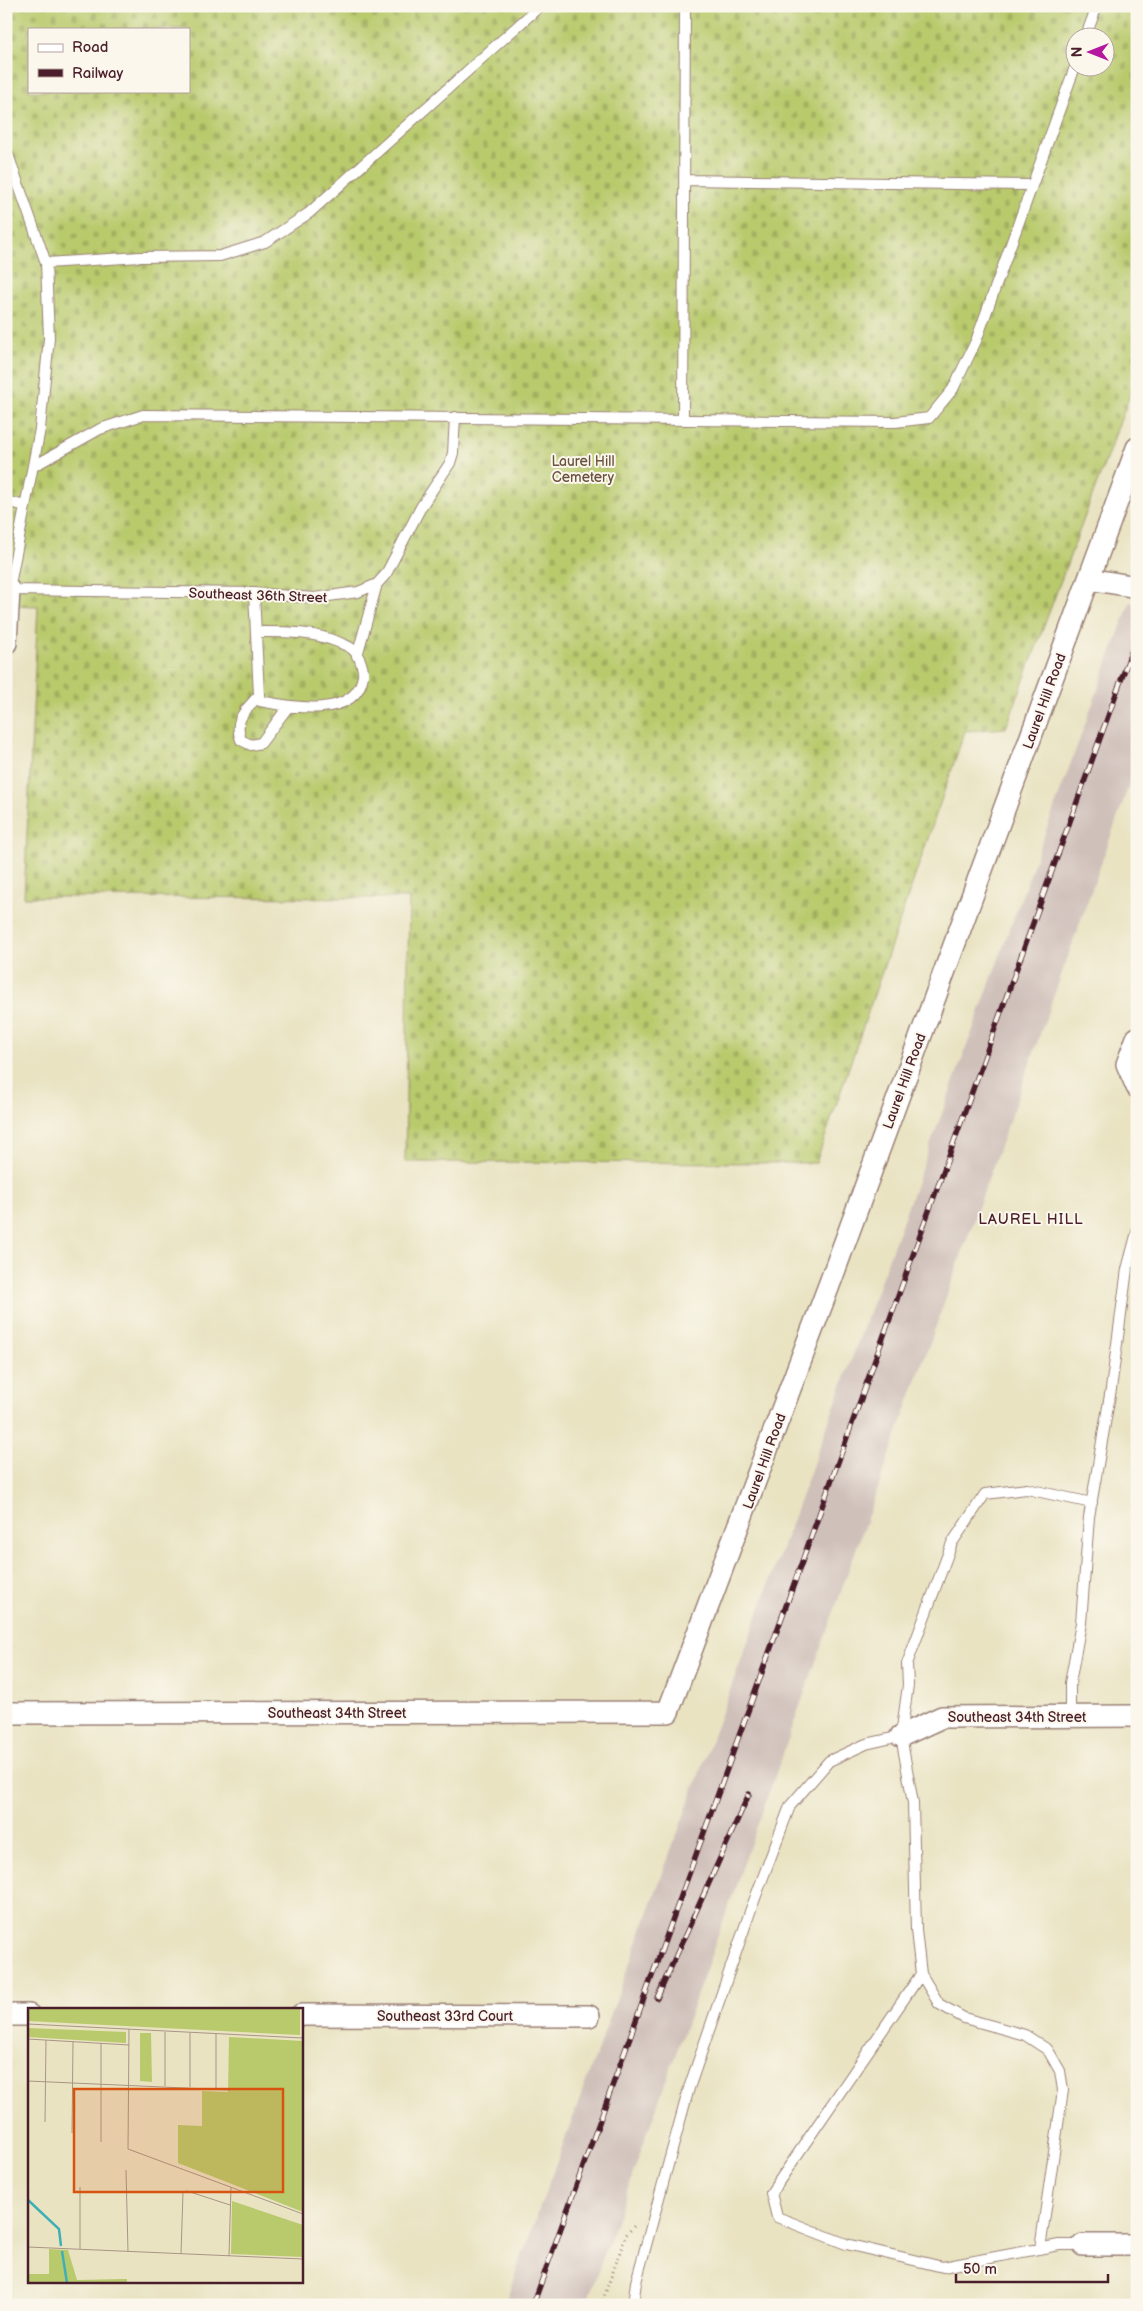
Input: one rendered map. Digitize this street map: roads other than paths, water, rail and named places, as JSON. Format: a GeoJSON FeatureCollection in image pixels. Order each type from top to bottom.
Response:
{"type":"FeatureCollection","features":[{"type":"Feature","properties":{"kind":"street","name":"Laurel Hill Road"},"geometry":{"type":"LineString","coordinates":[[668,1712],[831,1280],[1137,448]]}},
{"type":"Feature","properties":{"kind":"street"},"geometry":{"type":"LineString","coordinates":[[1089,579],[1137,587]]}},
{"type":"Feature","properties":{"kind":"street"},"geometry":{"type":"LineString","coordinates":[[6,642],[8,590]]}},
{"type":"Feature","properties":{"kind":"street"},"geometry":{"type":"LineString","coordinates":[[1137,1038],[1127,1064],[1137,1086]]}},
{"type":"Feature","properties":{"kind":"street","name":"Southeast 34th Street"},"geometry":{"type":"LineString","coordinates":[[6,1713],[668,1712]]}},
{"type":"Feature","properties":{"kind":"street","name":"Southeast 34th Street"},"geometry":{"type":"LineString","coordinates":[[901,1736],[942,1717],[1137,1716]]}},
{"type":"Feature","properties":{"kind":"street"},"geometry":{"type":"LineString","coordinates":[[6,2015],[28,2015]]}},
{"type":"Feature","properties":{"kind":"street","name":"Southeast 33rd Court"},"geometry":{"type":"LineString","coordinates":[[302,2016],[589,2016]]}},
{"type":"Feature","properties":{"kind":"street"},"geometry":{"type":"LineString","coordinates":[[1083,2245],[1137,2245]]}},
{"type":"Feature","properties":{"kind":"lane"},"geometry":{"type":"LineString","coordinates":[[46,264],[140,257],[220,256],[265,242],[309,213],[540,6]]}},
{"type":"Feature","properties":{"kind":"lane"},"geometry":{"type":"LineString","coordinates":[[683,419],[686,6]]}},
{"type":"Feature","properties":{"kind":"lane"},"geometry":{"type":"LineString","coordinates":[[1089,28],[1097,6]]}},
{"type":"Feature","properties":{"kind":"lane"},"geometry":{"type":"LineString","coordinates":[[34,466],[100,429],[143,415],[895,422],[929,418],[953,389],[976,341],[1071,78]]}},
{"type":"Feature","properties":{"kind":"lane"},"geometry":{"type":"LineString","coordinates":[[6,149],[46,264],[49,338],[40,429],[34,466],[8,590]]}},
{"type":"Feature","properties":{"kind":"lane"},"geometry":{"type":"LineString","coordinates":[[685,180],[1031,185]]}},
{"type":"Feature","properties":{"kind":"lane"},"geometry":{"type":"LineString","coordinates":[[357,656],[377,584],[386,574],[421,507],[450,462],[453,453],[455,418]]}},
{"type":"Feature","properties":{"kind":"lane"},"geometry":{"type":"LineString","coordinates":[[6,501],[25,506]]}},
{"type":"Feature","properties":{"kind":"lane","name":"Southeast 36th Street"},"geometry":{"type":"LineString","coordinates":[[8,590],[254,594],[314,598],[358,592],[377,584]]}},
{"type":"Feature","properties":{"kind":"lane"},"geometry":{"type":"LineString","coordinates":[[254,594],[258,694],[260,701],[297,709],[323,707],[348,700],[359,688],[363,674],[361,661],[352,648],[322,636],[300,632],[256,632]]}},
{"type":"Feature","properties":{"kind":"lane"},"geometry":{"type":"LineString","coordinates":[[258,694],[240,719],[237,729],[241,740],[251,745],[261,743],[288,707]]}},
{"type":"Feature","properties":{"kind":"lane"},"geometry":{"type":"LineString","coordinates":[[1070,1716],[1070,1683],[1081,1623],[1092,1503],[1111,1389],[1127,1269],[1137,1232]]}},
{"type":"Feature","properties":{"kind":"lane"},"geometry":{"type":"LineString","coordinates":[[1040,2249],[1063,2090],[1060,2071],[1048,2050],[1025,2035],[964,2018],[939,2004],[922,1974],[916,1930],[913,1803],[901,1736],[908,1685],[907,1664],[952,1543],[985,1494],[1027,1489],[1092,1503]]}},
{"type":"Feature","properties":{"kind":"lane"},"geometry":{"type":"LineString","coordinates":[[633,2305],[636,2282],[689,2088],[790,1806],[829,1761],[866,1744],[901,1736]]}},
{"type":"Feature","properties":{"kind":"lane"},"geometry":{"type":"LineString","coordinates":[[922,1974],[771,2194],[777,2217],[846,2244],[943,2267],[1059,2245],[1083,2245]]}},
{"type":"Feature","properties":{"kind":"railway"},"geometry":{"type":"LineString","coordinates":[[533,2305],[1137,636]]}},
{"type":"Feature","properties":{"kind":"railway"},"geometry":{"type":"LineString","coordinates":[[657,1998],[749,1794]]}},
{"type":"Feature","properties":{"kind":"district","name":"LAUREL HILL"},"geometry":{"type":"Point","coordinates":[1031,1219]}},
{"type":"Feature","properties":{"kind":"park label","name":"Laurel Hill Cemetery"},"geometry":{"type":"Point","coordinates":[583,470]}}]}
